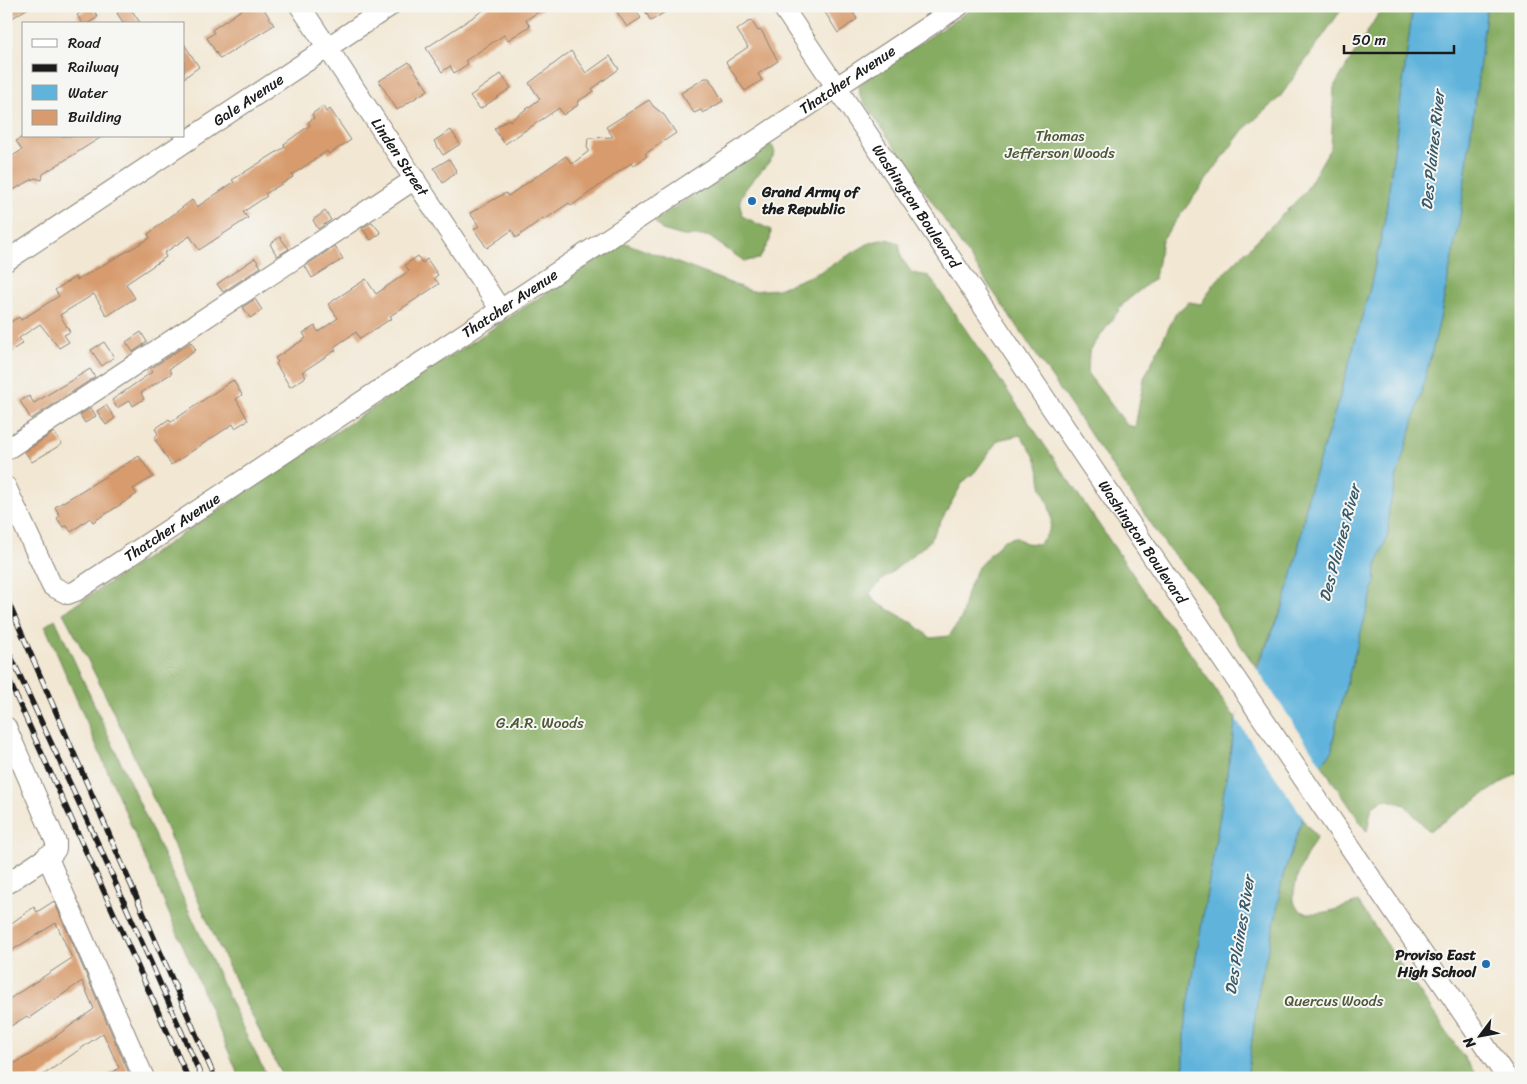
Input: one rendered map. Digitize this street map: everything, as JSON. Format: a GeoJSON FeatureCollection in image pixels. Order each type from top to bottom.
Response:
{"type":"FeatureCollection","features":[{"type":"Feature","properties":{"kind":"street","name":"Linden Street"},"geometry":{"type":"LineString","coordinates":[[300,6],[500,309]]}},
{"type":"Feature","properties":{"kind":"street","name":"Gale Avenue"},"geometry":{"type":"LineString","coordinates":[[6,261],[390,6]]}},
{"type":"Feature","properties":{"kind":"street","name":"Washington Boulevard"},"geometry":{"type":"LineString","coordinates":[[782,6],[836,89],[1507,1078]]}},
{"type":"Feature","properties":{"kind":"street","name":"Thatcher Avenue"},"geometry":{"type":"LineString","coordinates":[[6,487],[46,577],[58,591],[68,594],[76,591],[959,6]]}},
{"type":"Feature","properties":{"kind":"street"},"geometry":{"type":"LineString","coordinates":[[6,450],[414,180]]}},
{"type":"Feature","properties":{"kind":"street"},"geometry":{"type":"LineString","coordinates":[[6,727],[43,808],[56,842],[52,853],[6,884]]}},
{"type":"Feature","properties":{"kind":"street"},"geometry":{"type":"LineString","coordinates":[[52,853],[144,1078]]}},
{"type":"Feature","properties":{"kind":"green space","name":"Thomas Jefferson Woods"},"geometry":{"type":"Polygon","coordinates":[[[976,6],[1344,6],[1280,97],[1243,130],[1162,240],[1155,278],[1124,303],[1089,352],[1088,374],[1127,425],[1135,427],[1144,378],[1176,313],[1189,302],[1201,304],[1215,282],[1304,193],[1331,147],[1334,87],[1383,6],[1413,6],[1385,219],[1370,288],[1339,399],[1308,495],[1297,556],[1283,607],[1256,667],[1220,616],[1210,595],[1167,547],[860,96],[859,86],[865,80],[976,6]]]}},
{"type":"Feature","properties":{"kind":"green space"},"geometry":{"type":"Polygon","coordinates":[[[1487,6],[1521,6],[1521,770],[1429,831],[1405,805],[1385,799],[1372,806],[1367,832],[1321,764],[1331,753],[1338,714],[1375,582],[1376,567],[1388,534],[1389,509],[1397,476],[1419,402],[1440,319],[1461,211],[1487,6]]]}},
{"type":"Feature","properties":{"kind":"green space"},"geometry":{"type":"Polygon","coordinates":[[[770,144],[775,153],[747,187],[740,200],[742,216],[771,230],[770,240],[759,259],[744,261],[708,236],[683,236],[662,230],[654,221],[770,144]]]}},
{"type":"Feature","properties":{"kind":"green space","name":"G.A.R. Woods"},"geometry":{"type":"Polygon","coordinates":[[[887,239],[899,243],[902,259],[912,273],[929,276],[1162,617],[1172,627],[1236,719],[1184,1030],[1184,1078],[284,1078],[254,1021],[121,728],[63,613],[623,242],[751,291],[778,289],[820,272],[871,242],[887,239]],[[1020,435],[998,440],[975,472],[963,482],[929,542],[881,581],[870,593],[874,601],[913,623],[931,638],[949,636],[961,619],[967,592],[978,567],[1004,540],[1015,537],[1026,543],[1038,544],[1049,531],[1051,524],[1050,511],[1041,485],[1037,461],[1020,435]]]}},
{"type":"Feature","properties":{"kind":"green space"},"geometry":{"type":"Polygon","coordinates":[[[55,619],[245,1033],[268,1078],[240,1078],[45,626],[55,619]]]}},
{"type":"Feature","properties":{"kind":"green space","name":"Quercus Woods"},"geometry":{"type":"Polygon","coordinates":[[[1302,819],[1317,837],[1307,854],[1297,879],[1294,902],[1299,910],[1309,913],[1322,913],[1358,902],[1478,1078],[1247,1078],[1259,986],[1276,916],[1282,879],[1302,819]]]}},
{"type":"Feature","properties":{"kind":"water","name":"Des Plaines River"},"geometry":{"type":"Polygon","coordinates":[[[1413,6],[1487,6],[1461,211],[1440,319],[1419,402],[1397,476],[1389,509],[1388,534],[1376,567],[1375,582],[1338,714],[1331,753],[1321,764],[1282,879],[1276,916],[1259,986],[1247,1078],[1184,1078],[1184,1030],[1236,719],[1283,607],[1297,556],[1308,495],[1339,399],[1370,288],[1385,219],[1413,6]]]}},
{"type":"Feature","properties":{"kind":"pier"},"geometry":{"type":"Polygon","coordinates":[[[1254,665],[1323,767],[1305,820],[1236,719],[1254,665]]]}},
{"type":"Feature","properties":{"kind":"building"},"geometry":{"type":"Polygon","coordinates":[[[6,6],[31,6],[6,22],[6,6]]]}},
{"type":"Feature","properties":{"kind":"building"},"geometry":{"type":"Polygon","coordinates":[[[91,6],[98,17],[90,22],[82,22],[77,15],[91,6]]]}},
{"type":"Feature","properties":{"kind":"building"},"geometry":{"type":"Polygon","coordinates":[[[129,6],[140,22],[123,22],[117,13],[129,6]]]}},
{"type":"Feature","properties":{"kind":"building"},"geometry":{"type":"Polygon","coordinates":[[[247,6],[262,6],[274,25],[220,59],[207,38],[214,33],[212,30],[247,6]]]}},
{"type":"Feature","properties":{"kind":"building"},"geometry":{"type":"Polygon","coordinates":[[[490,6],[547,6],[526,20],[530,26],[508,40],[504,35],[465,61],[468,64],[454,73],[450,66],[442,72],[426,48],[490,6]]]}},
{"type":"Feature","properties":{"kind":"building"},"geometry":{"type":"Polygon","coordinates":[[[624,6],[632,6],[641,18],[627,27],[617,12],[624,6]]]}},
{"type":"Feature","properties":{"kind":"building"},"geometry":{"type":"Polygon","coordinates":[[[642,6],[674,6],[651,21],[642,6]]]}},
{"type":"Feature","properties":{"kind":"building"},"geometry":{"type":"Polygon","coordinates":[[[821,6],[854,6],[853,12],[857,19],[838,33],[821,6]]]}},
{"type":"Feature","properties":{"kind":"building"},"geometry":{"type":"Polygon","coordinates":[[[751,20],[758,31],[761,30],[778,61],[758,74],[762,80],[745,91],[726,62],[748,47],[737,30],[751,20]]]}},
{"type":"Feature","properties":{"kind":"building"},"geometry":{"type":"Polygon","coordinates":[[[185,46],[199,67],[185,77],[185,46]]]}},
{"type":"Feature","properties":{"kind":"building"},"geometry":{"type":"Polygon","coordinates":[[[571,51],[586,73],[610,56],[619,69],[592,89],[594,91],[577,102],[578,105],[563,115],[559,108],[505,144],[494,129],[509,119],[510,121],[540,99],[529,83],[571,51]]]}},
{"type":"Feature","properties":{"kind":"building"},"geometry":{"type":"Polygon","coordinates":[[[409,62],[428,90],[397,110],[379,81],[409,62]]]}},
{"type":"Feature","properties":{"kind":"building"},"geometry":{"type":"Polygon","coordinates":[[[501,74],[511,88],[480,109],[470,96],[501,74]]]}},
{"type":"Feature","properties":{"kind":"building"},"geometry":{"type":"Polygon","coordinates":[[[705,78],[709,78],[723,101],[703,113],[701,110],[694,113],[681,93],[705,78]]]}},
{"type":"Feature","properties":{"kind":"building"},"geometry":{"type":"Polygon","coordinates":[[[649,100],[664,115],[676,133],[645,154],[647,156],[633,166],[631,163],[571,206],[569,203],[544,220],[543,218],[516,238],[512,230],[487,248],[474,229],[479,226],[470,213],[506,193],[508,196],[566,156],[572,164],[589,151],[587,147],[588,138],[613,137],[606,127],[649,100]]]}},
{"type":"Feature","properties":{"kind":"building"},"geometry":{"type":"Polygon","coordinates":[[[323,106],[326,112],[330,109],[351,140],[329,154],[327,151],[292,175],[293,177],[265,194],[267,196],[243,212],[248,218],[199,250],[190,236],[164,253],[166,257],[126,284],[135,298],[107,316],[94,294],[60,315],[70,332],[64,335],[69,342],[59,348],[40,324],[19,338],[23,343],[6,354],[6,319],[9,323],[19,317],[21,320],[59,296],[55,290],[75,277],[77,280],[150,238],[148,234],[192,200],[197,207],[234,182],[232,180],[285,147],[284,144],[310,125],[308,122],[314,118],[312,114],[323,106]]]}},
{"type":"Feature","properties":{"kind":"building"},"geometry":{"type":"Polygon","coordinates":[[[451,130],[460,144],[443,155],[434,141],[451,130]]]}},
{"type":"Feature","properties":{"kind":"building"},"geometry":{"type":"Polygon","coordinates":[[[22,137],[100,138],[43,174],[42,180],[35,178],[6,194],[6,160],[22,150],[16,141],[22,137]]]}},
{"type":"Feature","properties":{"kind":"building"},"geometry":{"type":"Polygon","coordinates":[[[449,159],[457,172],[443,183],[434,168],[449,159]]]}},
{"type":"Feature","properties":{"kind":"building"},"geometry":{"type":"Polygon","coordinates":[[[325,211],[331,220],[318,229],[313,220],[325,211]]]}},
{"type":"Feature","properties":{"kind":"building"},"geometry":{"type":"Polygon","coordinates":[[[372,222],[381,233],[371,240],[362,228],[372,222]]]}},
{"type":"Feature","properties":{"kind":"building"},"geometry":{"type":"Polygon","coordinates":[[[280,237],[289,249],[277,256],[270,244],[280,237]]]}},
{"type":"Feature","properties":{"kind":"building"},"geometry":{"type":"Polygon","coordinates":[[[335,246],[343,259],[312,278],[305,266],[335,246]]]}},
{"type":"Feature","properties":{"kind":"building"},"geometry":{"type":"Polygon","coordinates":[[[418,256],[422,263],[427,259],[438,275],[434,278],[439,284],[390,316],[392,318],[360,339],[356,332],[334,347],[336,350],[302,372],[306,377],[290,387],[276,364],[278,362],[275,358],[306,338],[303,333],[315,326],[318,332],[338,318],[328,304],[366,279],[376,294],[409,271],[405,265],[418,256]]]}},
{"type":"Feature","properties":{"kind":"building"},"geometry":{"type":"Polygon","coordinates":[[[255,258],[261,267],[223,292],[217,284],[255,258]]]}},
{"type":"Feature","properties":{"kind":"building"},"geometry":{"type":"Polygon","coordinates":[[[255,299],[262,310],[250,318],[243,307],[255,299]]]}},
{"type":"Feature","properties":{"kind":"building"},"geometry":{"type":"Polygon","coordinates":[[[141,332],[147,342],[133,352],[126,342],[141,332]]]}},
{"type":"Feature","properties":{"kind":"building"},"geometry":{"type":"Polygon","coordinates":[[[104,342],[114,357],[102,366],[91,350],[104,342]]]}},
{"type":"Feature","properties":{"kind":"building"},"geometry":{"type":"Polygon","coordinates":[[[191,342],[196,350],[169,369],[172,373],[141,393],[144,399],[133,406],[130,400],[117,408],[112,400],[152,372],[150,369],[191,342]]]}},
{"type":"Feature","properties":{"kind":"building"},"geometry":{"type":"Polygon","coordinates":[[[90,369],[95,377],[31,419],[20,401],[29,396],[34,403],[90,369]]]}},
{"type":"Feature","properties":{"kind":"building"},"geometry":{"type":"Polygon","coordinates":[[[233,380],[242,395],[236,399],[248,420],[235,428],[233,424],[171,465],[154,438],[158,434],[155,429],[169,419],[171,422],[233,380]]]}},
{"type":"Feature","properties":{"kind":"building"},"geometry":{"type":"Polygon","coordinates":[[[106,405],[115,418],[106,425],[97,411],[106,405]]]}},
{"type":"Feature","properties":{"kind":"building"},"geometry":{"type":"Polygon","coordinates":[[[91,408],[96,416],[85,423],[80,415],[91,408]]]}},
{"type":"Feature","properties":{"kind":"building"},"geometry":{"type":"Polygon","coordinates":[[[54,432],[62,444],[32,462],[25,452],[54,432]]]}},
{"type":"Feature","properties":{"kind":"building"},"geometry":{"type":"Polygon","coordinates":[[[139,456],[153,477],[133,489],[137,494],[93,522],[90,518],[71,532],[67,526],[63,527],[57,518],[60,516],[55,507],[139,456]]]}},
{"type":"Feature","properties":{"kind":"building"},"geometry":{"type":"Polygon","coordinates":[[[54,901],[131,1078],[104,1078],[119,1068],[103,1033],[39,1078],[16,1078],[10,1069],[14,1066],[13,1064],[28,1056],[94,1009],[82,981],[29,1018],[27,1016],[6,1029],[6,1001],[72,958],[56,923],[6,954],[6,927],[34,907],[37,912],[54,901]]]}},
{"type":"Feature","properties":{"kind":"railway"},"geometry":{"type":"LineString","coordinates":[[6,597],[215,1078]]}},
{"type":"Feature","properties":{"kind":"railway"},"geometry":{"type":"LineString","coordinates":[[6,646],[100,848],[202,1078]]}},
{"type":"Feature","properties":{"kind":"railway"},"geometry":{"type":"LineString","coordinates":[[6,674],[188,1078]]}},
{"type":"Feature","properties":{"kind":"place","name":"Grand Army of the Republic"},"geometry":{"type":"Point","coordinates":[752,201]}},
{"type":"Feature","properties":{"kind":"place","name":"Proviso East High School"},"geometry":{"type":"Point","coordinates":[1486,964]}}]}
